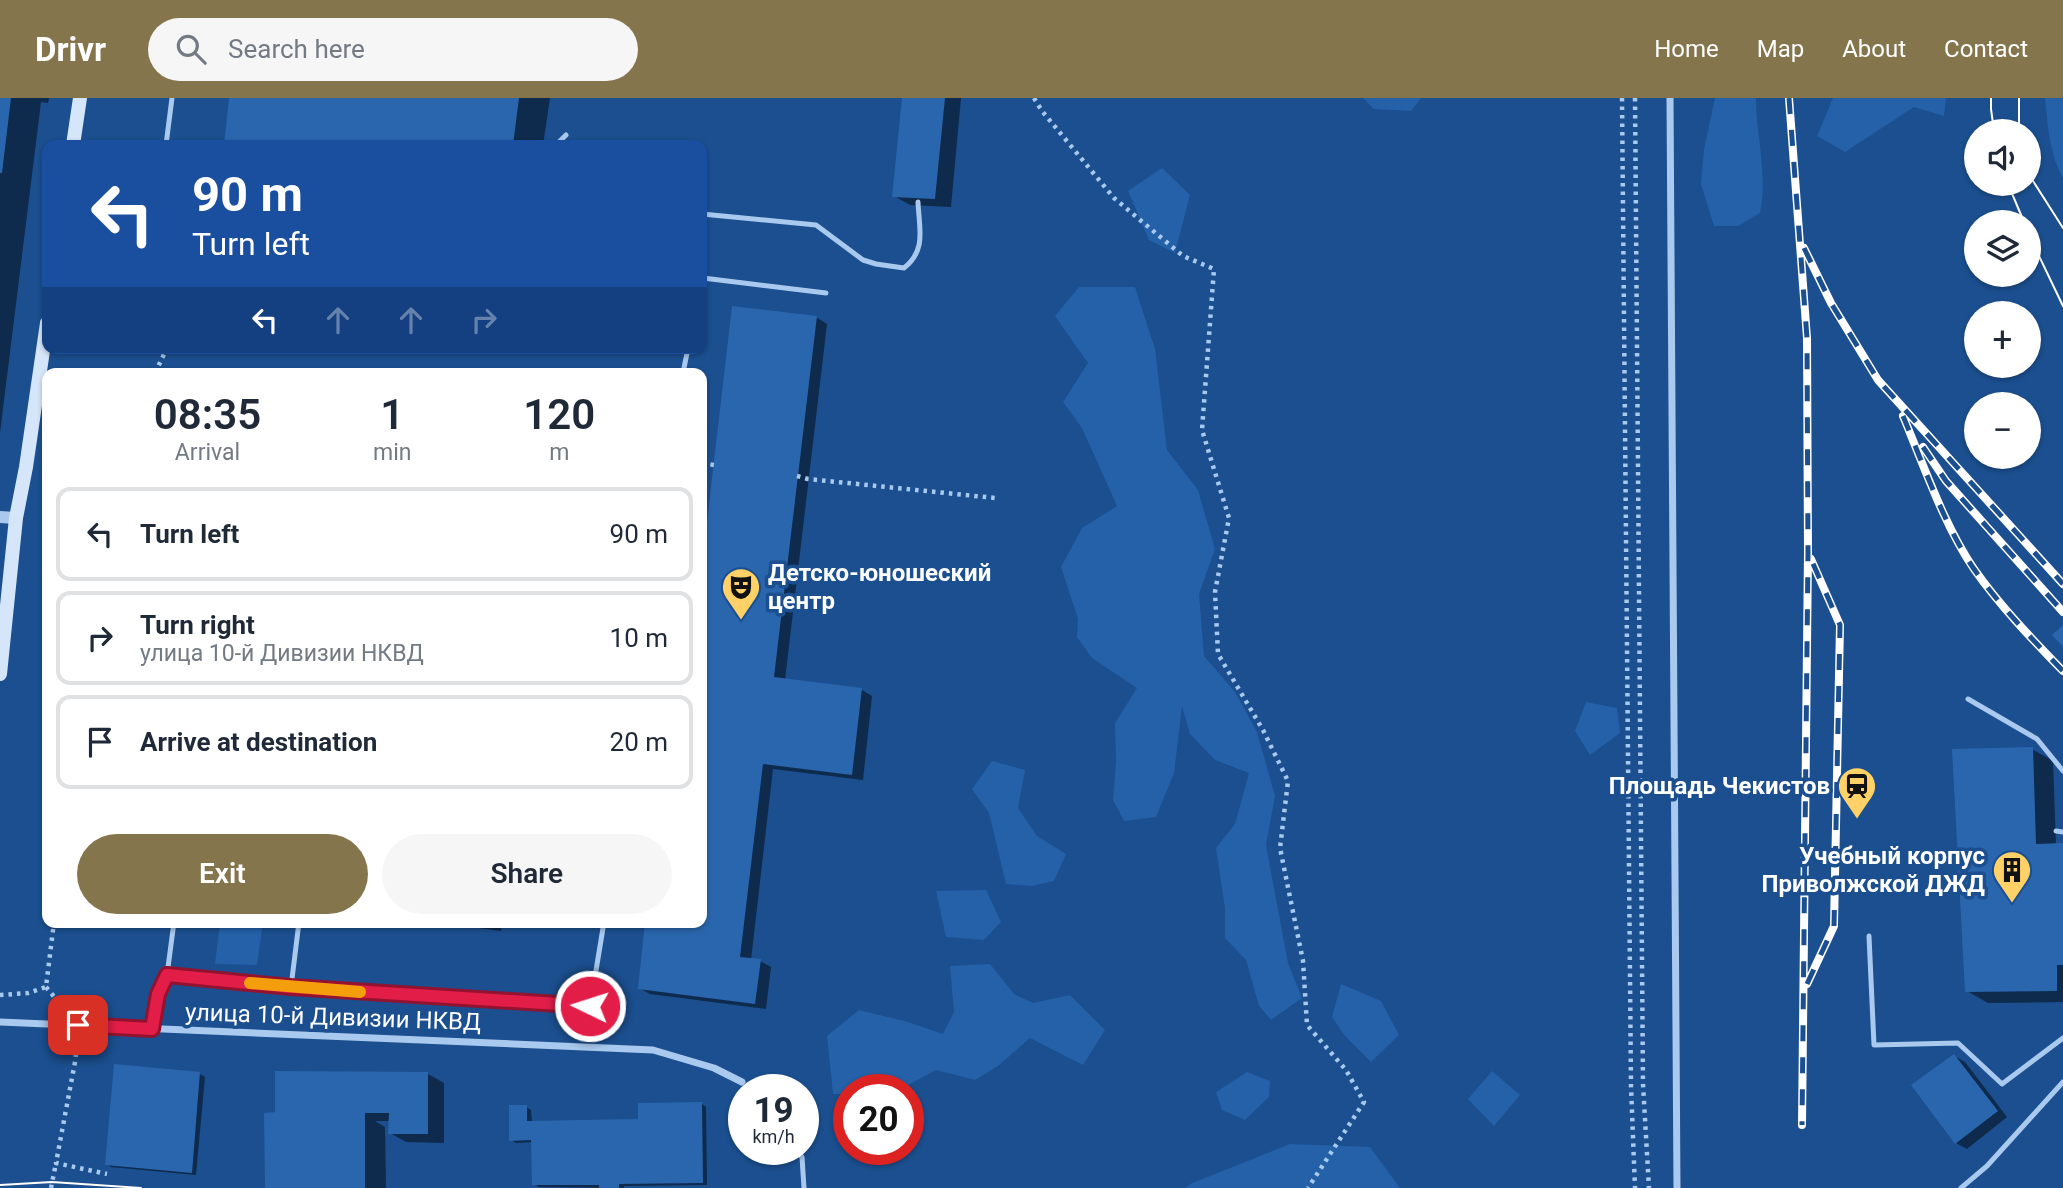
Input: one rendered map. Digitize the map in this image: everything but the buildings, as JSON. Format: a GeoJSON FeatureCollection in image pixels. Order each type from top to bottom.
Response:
{"type":"FeatureCollection","features":[{"type":"Feature","properties":{"kind":"main road"},"geometry":{"type":"LineString","coordinates":[[74,140],[80,98]]}},
{"type":"Feature","properties":{"kind":"main road"},"geometry":{"type":"LineString","coordinates":[[0,674],[16,518],[42,354]]}},
{"type":"Feature","properties":{"kind":"street"},"geometry":{"type":"LineString","coordinates":[[1670,98],[1677,1188]]}},
{"type":"Feature","properties":{"kind":"street"},"geometry":{"type":"LineString","coordinates":[[0,517],[16,518]]}},
{"type":"Feature","properties":{"kind":"street","name":"улица 10-й Дивизии НКВД"},"geometry":{"type":"LineString","coordinates":[[0,1022],[653,1050],[714,1068],[728,1075]]}},
{"type":"Feature","properties":{"kind":"lane"},"geometry":{"type":"LineString","coordinates":[[167,140],[172,98]]}},
{"type":"Feature","properties":{"kind":"lane"},"geometry":{"type":"LineString","coordinates":[[561,140],[566,135]]}},
{"type":"Feature","properties":{"kind":"lane"},"geometry":{"type":"LineString","coordinates":[[707,214],[816,225],[863,260],[904,268],[914,261],[920,245],[918,202]]}},
{"type":"Feature","properties":{"kind":"lane"},"geometry":{"type":"LineString","coordinates":[[707,278],[826,293]]}},
{"type":"Feature","properties":{"kind":"lane"},"geometry":{"type":"LineString","coordinates":[[1968,699],[2037,739],[2063,771]]}},
{"type":"Feature","properties":{"kind":"lane"},"geometry":{"type":"LineString","coordinates":[[152,1029],[158,994],[167,975],[173,928]]}},
{"type":"Feature","properties":{"kind":"lane"},"geometry":{"type":"LineString","coordinates":[[291,987],[298,928]]}},
{"type":"Feature","properties":{"kind":"lane"},"geometry":{"type":"LineString","coordinates":[[167,975],[291,987],[590,1006],[603,928]]}},
{"type":"Feature","properties":{"kind":"lane"},"geometry":{"type":"LineString","coordinates":[[1869,936],[1874,1045],[1958,1042],[2002,1084],[2063,1038]]}},
{"type":"Feature","properties":{"kind":"lane"},"geometry":{"type":"LineString","coordinates":[[1961,1188],[1987,1166],[2063,1082]]}},
{"type":"Feature","properties":{"kind":"lane"},"geometry":{"type":"LineString","coordinates":[[803,1165],[804,1188]]}},
{"type":"Feature","properties":{"kind":"path"},"geometry":{"type":"LineString","coordinates":[[1034,98],[1114,198],[1183,256],[1214,269],[1202,430],[1229,518],[1215,592],[1219,654],[1263,730],[1287,781],[1280,848],[1303,961],[1307,1025],[1346,1070],[1364,1102],[1308,1188]]}},
{"type":"Feature","properties":{"kind":"path"},"geometry":{"type":"LineString","coordinates":[[1622,98],[1631,1086],[1635,1188]]}},
{"type":"Feature","properties":{"kind":"path"},"geometry":{"type":"LineString","coordinates":[[1635,98],[1643,1084],[1649,1188]]}},
{"type":"Feature","properties":{"kind":"path"},"geometry":{"type":"LineString","coordinates":[[707,464],[713,465]]}},
{"type":"Feature","properties":{"kind":"path"},"geometry":{"type":"LineString","coordinates":[[797,476],[995,498]]}},
{"type":"Feature","properties":{"kind":"path"},"geometry":{"type":"LineString","coordinates":[[51,1188],[75,1062],[78,1025],[46,987],[53,928]]}},
{"type":"Feature","properties":{"kind":"path"},"geometry":{"type":"LineString","coordinates":[[0,995],[28,993],[46,987]]}},
{"type":"Feature","properties":{"kind":"path"},"geometry":{"type":"LineString","coordinates":[[56,1163],[107,1174]]}},
{"type":"Feature","properties":{"kind":"shaded area"},"geometry":{"type":"Polygon","coordinates":[[[1363,98],[1421,98],[1411,111],[1374,109],[1363,98]]]}},
{"type":"Feature","properties":{"kind":"shaded area"},"geometry":{"type":"Polygon","coordinates":[[[1715,98],[1756,98],[1763,184],[1760,213],[1738,226],[1714,226],[1701,184],[1704,149],[1715,98]]]}},
{"type":"Feature","properties":{"kind":"shaded area"},"geometry":{"type":"Polygon","coordinates":[[[1833,98],[1946,98],[1944,116],[1914,107],[1845,152],[1817,136],[1833,98]]]}},
{"type":"Feature","properties":{"kind":"shaded area"},"geometry":{"type":"Polygon","coordinates":[[[2045,98],[2063,98],[2063,178],[2052,149],[2045,98]]]}},
{"type":"Feature","properties":{"kind":"shaded area"},"geometry":{"type":"Polygon","coordinates":[[[1162,168],[1190,195],[1175,253],[1149,240],[1128,191],[1162,168]]]}},
{"type":"Feature","properties":{"kind":"shaded area"},"geometry":{"type":"Polygon","coordinates":[[[1079,287],[1135,287],[1155,349],[1167,450],[1198,490],[1215,549],[1199,594],[1204,656],[1235,692],[1257,732],[1275,796],[1266,845],[1288,963],[1302,998],[1271,1020],[1259,1006],[1246,960],[1225,938],[1225,908],[1216,848],[1235,824],[1249,773],[1215,760],[1190,734],[1182,706],[1174,773],[1156,817],[1124,821],[1113,800],[1115,723],[1137,688],[1092,658],[1077,637],[1078,619],[1061,567],[1082,528],[1117,506],[1082,428],[1063,402],[1088,363],[1055,316],[1079,287]]]}},
{"type":"Feature","properties":{"kind":"shaded area"},"geometry":{"type":"Polygon","coordinates":[[[1586,702],[1617,708],[1620,733],[1590,755],[1575,731],[1586,702]]]}},
{"type":"Feature","properties":{"kind":"shaded area"},"geometry":{"type":"Polygon","coordinates":[[[992,761],[1025,770],[1018,808],[1037,836],[1066,854],[1054,881],[1032,886],[1006,884],[989,813],[972,789],[992,761]]]}},
{"type":"Feature","properties":{"kind":"shaded area"},"geometry":{"type":"Polygon","coordinates":[[[986,890],[1001,922],[984,940],[946,937],[936,891],[986,890]]]}},
{"type":"Feature","properties":{"kind":"shaded area"},"geometry":{"type":"Polygon","coordinates":[[[219,928],[262,928],[257,965],[215,964],[219,928]]]}},
{"type":"Feature","properties":{"kind":"shaded area"},"geometry":{"type":"Polygon","coordinates":[[[990,964],[1014,994],[1033,1003],[1070,995],[1105,1030],[1083,1065],[1030,1038],[998,1066],[975,1080],[936,1070],[924,1076],[924,1074],[833,1074],[833,1094],[827,1036],[859,1010],[943,1034],[954,1012],[950,966],[990,964]]]}},
{"type":"Feature","properties":{"kind":"shaded area"},"geometry":{"type":"Polygon","coordinates":[[[1341,984],[1381,1001],[1399,1035],[1371,1062],[1345,1036],[1332,1017],[1341,984]]]}},
{"type":"Feature","properties":{"kind":"shaded area"},"geometry":{"type":"Polygon","coordinates":[[[1492,1071],[1520,1095],[1494,1126],[1468,1099],[1492,1071]]]}},
{"type":"Feature","properties":{"kind":"shaded area"},"geometry":{"type":"Polygon","coordinates":[[[1247,1072],[1270,1081],[1269,1097],[1245,1120],[1222,1110],[1216,1092],[1247,1072]]]}},
{"type":"Feature","properties":{"kind":"shaded area"},"geometry":{"type":"Polygon","coordinates":[[[1290,1144],[1370,1147],[1400,1188],[1186,1188],[1190,1184],[1290,1144]]]}},
{"type":"Feature","properties":{"kind":"tram line"},"geometry":{"type":"LineString","coordinates":[[1991,98],[1992,119]]}},
{"type":"Feature","properties":{"kind":"tram line"},"geometry":{"type":"LineString","coordinates":[[2019,98],[2019,119]]}},
{"type":"Feature","properties":{"kind":"tram line"},"geometry":{"type":"LineString","coordinates":[[2041,193],[2063,228]]}},
{"type":"Feature","properties":{"kind":"tram line"},"geometry":{"type":"LineString","coordinates":[[2013,196],[2019,210]]}},
{"type":"Feature","properties":{"kind":"tram line"},"geometry":{"type":"LineString","coordinates":[[2041,260],[2063,306]]}},
{"type":"Feature","properties":{"kind":"tram line"},"geometry":{"type":"LineString","coordinates":[[0,1185],[52,1182],[141,1188]]}},
{"type":"Feature","properties":{"kind":"railway"},"geometry":{"type":"LineString","coordinates":[[1789,98],[1807,338],[1808,552],[1802,1125]]}},
{"type":"Feature","properties":{"kind":"railway"},"geometry":{"type":"LineString","coordinates":[[1804,248],[1831,303],[1878,380],[2063,584]]}},
{"type":"Feature","properties":{"kind":"railway"},"geometry":{"type":"LineString","coordinates":[[1903,416],[1935,495],[1963,552],[2005,609],[2063,671]]}},
{"type":"Feature","properties":{"kind":"railway"},"geometry":{"type":"LineString","coordinates":[[1923,447],[1946,481],[2063,612]]}},
{"type":"Feature","properties":{"kind":"railway"},"geometry":{"type":"LineString","coordinates":[[1807,984],[1834,926],[1840,625],[1811,559]]}},
{"type":"Feature","properties":{"kind":"slow traffic"},"geometry":{"type":"LineString","coordinates":[[250,983],[360,992]]}},
{"type":"Feature","properties":{"kind":"place","name":"Детско-юношеский центр"},"geometry":{"type":"Point","coordinates":[741,621]}},
{"type":"Feature","properties":{"kind":"place","name":"Площадь Чекистов"},"geometry":{"type":"Point","coordinates":[1857,820]}},
{"type":"Feature","properties":{"kind":"place","name":"Учебный корпус Приволжской ДЖД"},"geometry":{"type":"Point","coordinates":[2012,904]}},
{"type":"Feature","properties":{"kind":"route"},"geometry":{"type":"LineString","coordinates":[[78,1025],[152,1029],[158,994],[167,975],[291,987],[590,1006]]}}]}
